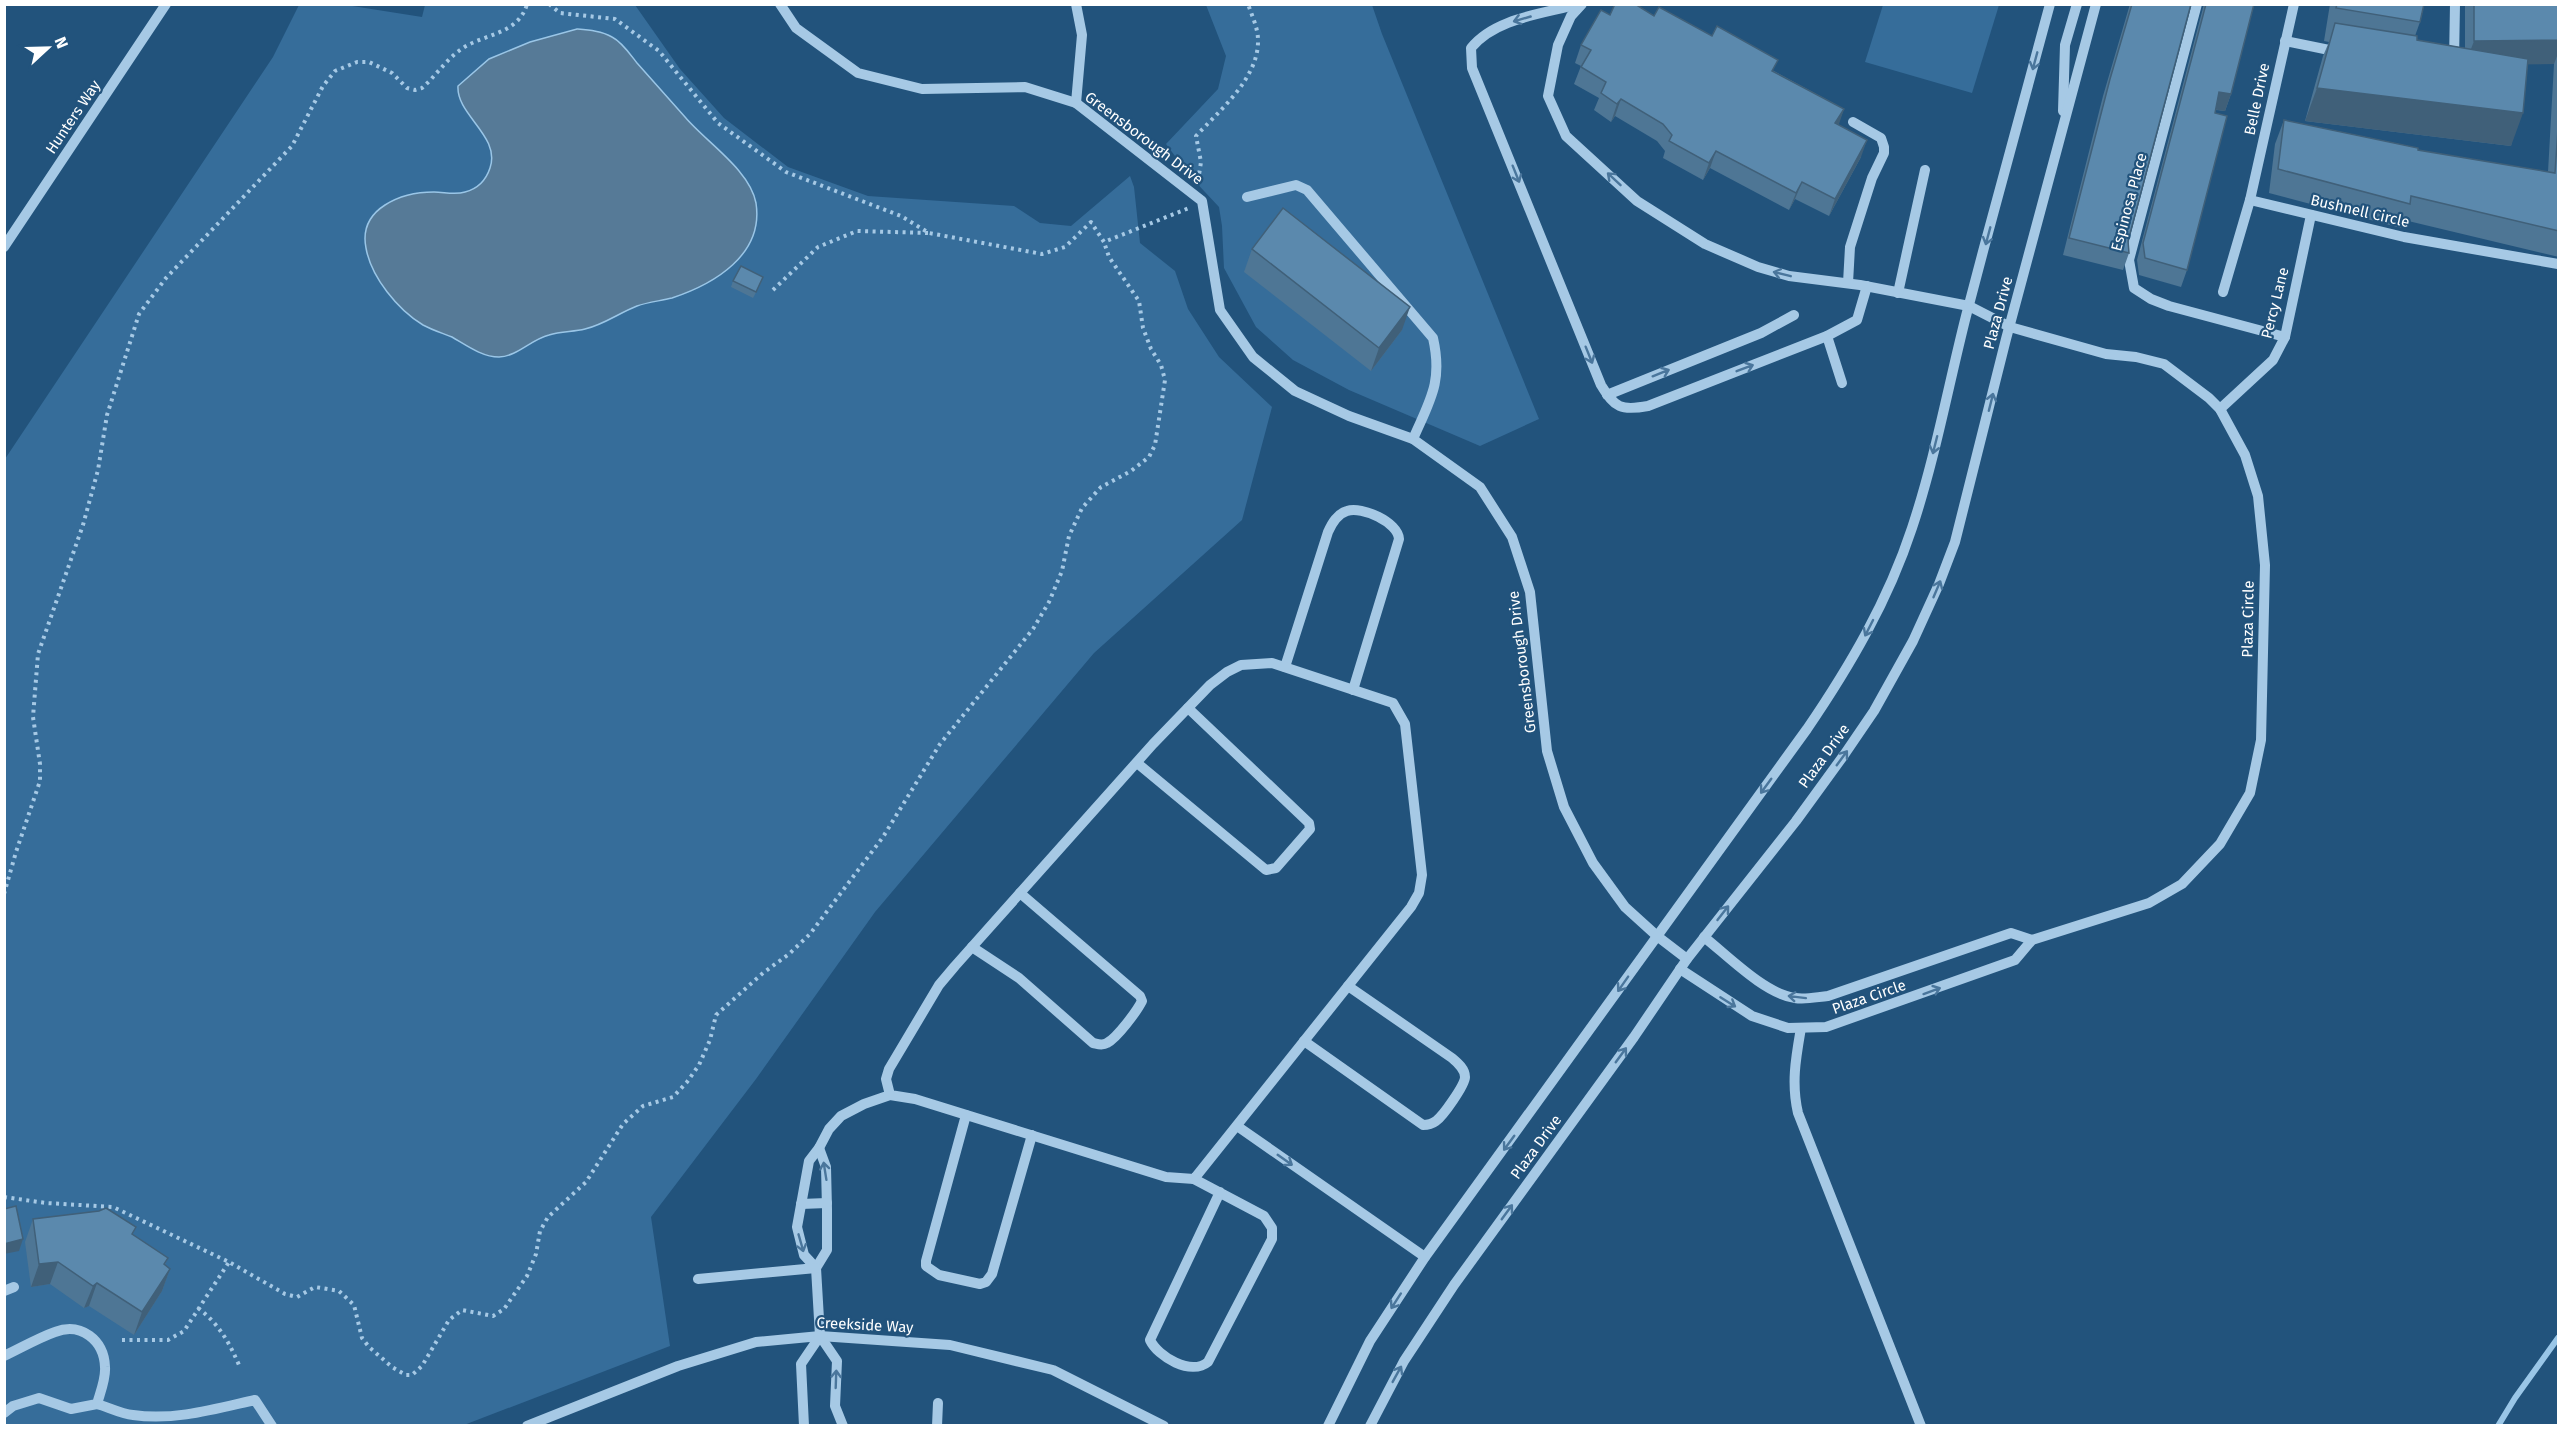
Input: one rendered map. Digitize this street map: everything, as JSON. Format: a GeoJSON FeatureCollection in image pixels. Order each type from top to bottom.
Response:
{"type":"FeatureCollection","features":[{"type":"Feature","properties":{"kind":"street","name":"Hunters Way"},"geometry":{"type":"LineString","coordinates":[[5,246],[166,4]]}},
{"type":"Feature","properties":{"kind":"street","name":"Greensborough Drive"},"geometry":{"type":"LineString","coordinates":[[780,4],[796,28],[858,73],[922,89],[1025,87],[1076,103],[1202,201],[1220,310],[1253,357],[1295,391],[1349,416],[1413,439],[1479,487],[1512,537],[1530,592],[1547,751],[1564,807],[1576,835],[1625,907],[1687,959]]}},
{"type":"Feature","properties":{"kind":"street"},"geometry":{"type":"LineString","coordinates":[[1076,4],[1082,35],[1076,103]]}},
{"type":"Feature","properties":{"kind":"street"},"geometry":{"type":"LineString","coordinates":[[1580,4],[1524,19],[1488,32],[1471,48],[1471,56],[1472,68],[1607,395],[1613,404],[1622,408],[1648,406],[1827,336],[1857,320],[1867,286]]}},
{"type":"Feature","properties":{"kind":"street","name":"Plaza Circle"},"geometry":{"type":"LineString","coordinates":[[1580,4],[1571,16],[1558,45],[1548,96],[1566,136],[1637,201],[1705,244],[1758,267],[1789,276],[1867,286],[1969,306],[2010,327],[2106,354],[2136,357],[2164,364],[2220,409],[2245,455],[2258,496],[2265,565],[2261,740],[2250,793],[2220,844],[2182,884],[2149,903],[2032,940],[2016,960],[1826,1028],[1788,1028],[1752,1016],[1680,969]]}},
{"type":"Feature","properties":{"kind":"street","name":"Plaza Drive"},"geometry":{"type":"LineString","coordinates":[[1328,1425],[1370,1341],[1425,1257],[1807,729],[1836,687],[1873,621],[1912,528],[2050,4]]}},
{"type":"Feature","properties":{"kind":"street"},"geometry":{"type":"LineString","coordinates":[[2063,129],[2065,45],[2076,4]]}},
{"type":"Feature","properties":{"kind":"street","name":"Plaza Drive"},"geometry":{"type":"LineString","coordinates":[[1370,1425],[1404,1361],[1437,1309],[1687,959],[1796,821],[1844,755],[1874,711],[1913,641],[1940,584],[1955,542],[2096,4]]}},
{"type":"Feature","properties":{"kind":"street","name":"Espinosa Place"},"geometry":{"type":"LineString","coordinates":[[2197,4],[2129,260],[2134,288],[2151,299],[2169,306],[2285,337]]}},
{"type":"Feature","properties":{"kind":"street","name":"Belle Drive"},"geometry":{"type":"LineString","coordinates":[[2250,200],[2294,4]]}},
{"type":"Feature","properties":{"kind":"street"},"geometry":{"type":"LineString","coordinates":[[2446,67],[2454,64],[2455,4]]}},
{"type":"Feature","properties":{"kind":"street"},"geometry":{"type":"LineString","coordinates":[[2285,41],[2350,54]]}},
{"type":"Feature","properties":{"kind":"street"},"geometry":{"type":"LineString","coordinates":[[1844,283],[1850,247],[1872,178],[1884,153],[1881,138],[1853,122]]}},
{"type":"Feature","properties":{"kind":"street"},"geometry":{"type":"LineString","coordinates":[[1898,292],[1925,170]]}},
{"type":"Feature","properties":{"kind":"street"},"geometry":{"type":"LineString","coordinates":[[1248,197],[1296,185],[1307,190],[1433,338],[1438,360],[1435,387],[1413,439]]}},
{"type":"Feature","properties":{"kind":"street"},"geometry":{"type":"LineString","coordinates":[[2223,292],[2250,200]]}},
{"type":"Feature","properties":{"kind":"street","name":"Bushnell Circle"},"geometry":{"type":"LineString","coordinates":[[2250,200],[2404,237],[2559,264]]}},
{"type":"Feature","properties":{"kind":"street","name":"Percy Lane"},"geometry":{"type":"LineString","coordinates":[[2220,409],[2273,360],[2285,337],[2311,215]]}},
{"type":"Feature","properties":{"kind":"street"},"geometry":{"type":"LineString","coordinates":[[1607,395],[1761,333],[1794,315]]}},
{"type":"Feature","properties":{"kind":"street"},"geometry":{"type":"LineString","coordinates":[[1827,336],[1842,382]]}},
{"type":"Feature","properties":{"kind":"street"},"geometry":{"type":"LineString","coordinates":[[1285,667],[1328,532],[1333,521],[1340,514],[1354,509],[1390,522],[1399,532],[1399,539],[1353,690]]}},
{"type":"Feature","properties":{"kind":"street"},"geometry":{"type":"LineString","coordinates":[[890,1095],[886,1079],[889,1069],[939,985],[972,947],[1188,708],[1227,672],[1241,665],[1272,663],[1393,703],[1404,723],[1422,875],[1419,893],[1411,907],[1194,1179]]}},
{"type":"Feature","properties":{"kind":"street"},"geometry":{"type":"LineString","coordinates":[[1137,763],[1266,870],[1276,868],[1310,829],[1309,823],[1188,708]]}},
{"type":"Feature","properties":{"kind":"street"},"geometry":{"type":"LineString","coordinates":[[972,947],[1019,978],[1093,1043],[1101,1045],[1108,1043],[1138,1008],[1142,1001],[1140,996],[1020,893]]}},
{"type":"Feature","properties":{"kind":"street","name":"Plaza Circle"},"geometry":{"type":"LineString","coordinates":[[1704,938],[1760,982],[1792,998],[1803,999],[1828,996],[2011,933],[2032,940]]}},
{"type":"Feature","properties":{"kind":"street"},"geometry":{"type":"LineString","coordinates":[[1304,1041],[1423,1125],[1429,1125],[1437,1120],[1464,1083],[1466,1075],[1462,1067],[1348,986]]}},
{"type":"Feature","properties":{"kind":"street"},"geometry":{"type":"LineString","coordinates":[[1801,1028],[1794,1072],[1794,1093],[1798,1113],[1921,1425]]}},
{"type":"Feature","properties":{"kind":"street"},"geometry":{"type":"LineString","coordinates":[[816,1268],[804,1255],[797,1227],[809,1161],[829,1129],[841,1116],[864,1104],[890,1095],[915,1099],[1166,1176],[1194,1179],[1220,1192],[1264,1216],[1272,1228],[1272,1239],[1208,1362],[1201,1367],[1192,1368],[1158,1353],[1149,1340],[1220,1192]]}},
{"type":"Feature","properties":{"kind":"street"},"geometry":{"type":"LineString","coordinates":[[966,1114],[926,1261],[926,1266],[939,1275],[980,1284],[986,1282],[992,1274],[1032,1135]]}},
{"type":"Feature","properties":{"kind":"street"},"geometry":{"type":"LineString","coordinates":[[1237,1126],[1425,1257]]}},
{"type":"Feature","properties":{"kind":"street"},"geometry":{"type":"LineString","coordinates":[[819,1148],[826,1167],[827,1203],[827,1250],[816,1268],[820,1336],[837,1361],[835,1406],[843,1425]]}},
{"type":"Feature","properties":{"kind":"street"},"geometry":{"type":"LineString","coordinates":[[801,1204],[827,1203]]}},
{"type":"Feature","properties":{"kind":"street"},"geometry":{"type":"LineString","coordinates":[[698,1279],[816,1268]]}},
{"type":"Feature","properties":{"kind":"street"},"geometry":{"type":"LineString","coordinates":[[4,1356],[56,1331],[74,1328],[87,1333],[103,1350],[106,1370],[97,1404]]}},
{"type":"Feature","properties":{"kind":"street"},"geometry":{"type":"LineString","coordinates":[[804,1425],[801,1364],[820,1336]]}},
{"type":"Feature","properties":{"kind":"street","name":"Creekside Way"},"geometry":{"type":"LineString","coordinates":[[527,1425],[678,1366],[756,1342],[820,1336],[950,1345],[1053,1370],[1164,1425]]}},
{"type":"Feature","properties":{"kind":"street"},"geometry":{"type":"LineString","coordinates":[[4,1413],[13,1406],[39,1398],[72,1409],[97,1404],[132,1415],[165,1416],[196,1413],[255,1400],[272,1425]]}},
{"type":"Feature","properties":{"kind":"street"},"geometry":{"type":"LineString","coordinates":[[937,1425],[938,1403]]}},
{"type":"Feature","properties":{"kind":"path"},"geometry":{"type":"LineString","coordinates":[[4,894],[40,781],[40,764],[33,717],[38,654],[83,525],[98,470],[107,415],[139,314],[166,278],[292,146],[323,86],[335,71],[357,62],[369,62],[392,73],[407,88],[415,90],[422,88],[463,47],[504,31],[517,22],[527,4]]}},
{"type":"Feature","properties":{"kind":"path"},"geometry":{"type":"LineString","coordinates":[[549,4],[560,13],[615,19],[659,51],[718,123],[786,172],[901,216],[929,233]]}},
{"type":"Feature","properties":{"kind":"path"},"geometry":{"type":"LineString","coordinates":[[1104,242],[1177,214],[1202,201],[1197,179],[1202,162],[1196,136],[1242,83],[1254,61],[1258,42],[1255,22],[1248,4]]}},
{"type":"Feature","properties":{"kind":"path"},"geometry":{"type":"LineString","coordinates":[[4,1197],[46,1203],[112,1207],[229,1262],[285,1294],[297,1298],[315,1287],[339,1291],[354,1305],[362,1338],[369,1347],[392,1367],[406,1375],[412,1375],[422,1366],[449,1320],[462,1311],[480,1312],[493,1316],[504,1309],[527,1276],[536,1254],[540,1231],[548,1217],[586,1182],[623,1124],[643,1106],[673,1097],[687,1083],[699,1065],[710,1040],[716,1015],[810,934],[883,837],[940,744],[1033,629],[1049,602],[1062,571],[1069,536],[1082,508],[1101,487],[1131,471],[1149,458],[1155,445],[1165,380],[1161,365],[1151,350],[1143,328],[1138,301],[1109,257],[1104,242],[1091,222],[1065,247],[1042,254],[929,233],[857,231],[818,247],[773,290]]}},
{"type":"Feature","properties":{"kind":"path"},"geometry":{"type":"LineString","coordinates":[[122,1340],[168,1340],[184,1331],[229,1262]]}},
{"type":"Feature","properties":{"kind":"path"},"geometry":{"type":"LineString","coordinates":[[198,1308],[222,1331],[239,1365]]}},
{"type":"Feature","properties":{"kind":"shaded area"},"geometry":{"type":"Polygon","coordinates":[[[299,5],[346,5],[422,17],[425,5],[635,5],[680,69],[724,118],[788,167],[868,196],[1014,206],[1040,223],[1071,226],[1130,176],[1134,187],[1140,243],[1175,271],[1188,309],[1219,357],[1272,407],[1242,520],[1094,653],[875,912],[756,1079],[651,1217],[670,1346],[464,1425],[5,1425],[5,459],[273,57],[299,5]]]}},
{"type":"Feature","properties":{"kind":"shaded area"},"geometry":{"type":"Polygon","coordinates":[[[1206,5],[1372,5],[1539,419],[1480,446],[1349,390],[1293,360],[1256,327],[1224,268],[1219,207],[1190,176],[1166,144],[1218,89],[1226,56],[1206,5]]]}},
{"type":"Feature","properties":{"kind":"shaded area"},"geometry":{"type":"Polygon","coordinates":[[[1883,5],[1999,5],[1972,93],[1865,62],[1883,5]]]}},
{"type":"Feature","properties":{"kind":"shaded area"},"geometry":{"type":"Polygon","coordinates":[[[577,29],[604,33],[626,48],[694,127],[736,168],[752,191],[756,203],[756,221],[752,238],[733,265],[704,285],[672,298],[637,306],[592,327],[542,337],[506,356],[486,355],[423,325],[395,302],[380,281],[369,259],[365,234],[369,222],[376,213],[396,199],[422,193],[461,193],[473,189],[480,183],[490,168],[492,156],[484,136],[459,97],[458,86],[489,59],[530,42],[577,29]]]}},
{"type":"Feature","properties":{"kind":"building"},"geometry":{"type":"Polygon","coordinates":[[[1615,4],[1635,4],[1654,16],[1659,7],[1712,36],[1717,26],[1778,60],[1772,71],[1844,109],[1835,123],[1867,140],[1835,199],[1802,182],[1796,193],[1716,151],[1709,163],[1669,141],[1672,135],[1663,124],[1621,99],[1617,104],[1601,93],[1606,82],[1581,67],[1591,50],[1581,45],[1601,10],[1610,15],[1615,4]]]}},
{"type":"Feature","properties":{"kind":"building"},"geometry":{"type":"Polygon","coordinates":[[[2132,4],[2191,4],[2128,241],[2129,253],[2069,238],[2132,4]]]}},
{"type":"Feature","properties":{"kind":"building"},"geometry":{"type":"Polygon","coordinates":[[[2206,4],[2254,4],[2231,94],[2219,92],[2215,113],[2227,116],[2187,270],[2145,258],[2143,243],[2206,4]]]}},
{"type":"Feature","properties":{"kind":"building"},"geometry":{"type":"Polygon","coordinates":[[[2337,4],[2424,4],[2420,22],[2336,8],[2337,4]]]}},
{"type":"Feature","properties":{"kind":"building"},"geometry":{"type":"Polygon","coordinates":[[[2474,4],[2559,4],[2559,40],[2474,41],[2474,4]]]}},
{"type":"Feature","properties":{"kind":"building"},"geometry":{"type":"Polygon","coordinates":[[[2335,23],[2417,36],[2417,40],[2528,59],[2523,113],[2317,88],[2335,23]]]}},
{"type":"Feature","properties":{"kind":"building"},"geometry":{"type":"Polygon","coordinates":[[[2559,114],[2559,231],[2411,196],[2410,204],[2278,169],[2284,120],[2418,148],[2418,150],[2555,173],[2559,114]]]}},
{"type":"Feature","properties":{"kind":"building"},"geometry":{"type":"Polygon","coordinates":[[[1283,208],[1410,307],[1379,348],[1252,249],[1283,208]]]}},
{"type":"Feature","properties":{"kind":"building"},"geometry":{"type":"Polygon","coordinates":[[[741,266],[763,277],[756,292],[733,281],[741,266]]]}},
{"type":"Feature","properties":{"kind":"building"},"geometry":{"type":"Polygon","coordinates":[[[16,1206],[23,1239],[4,1244],[4,1209],[16,1206]]]}},
{"type":"Feature","properties":{"kind":"building"},"geometry":{"type":"Polygon","coordinates":[[[106,1208],[136,1227],[132,1234],[168,1258],[164,1264],[170,1269],[142,1312],[97,1283],[93,1286],[58,1262],[39,1264],[33,1219],[99,1211],[106,1208]]]}},
{"type":"Feature","properties":{"kind":"waterway"},"geometry":{"type":"LineString","coordinates":[[2498,1426],[2558,1338]]}}]}
